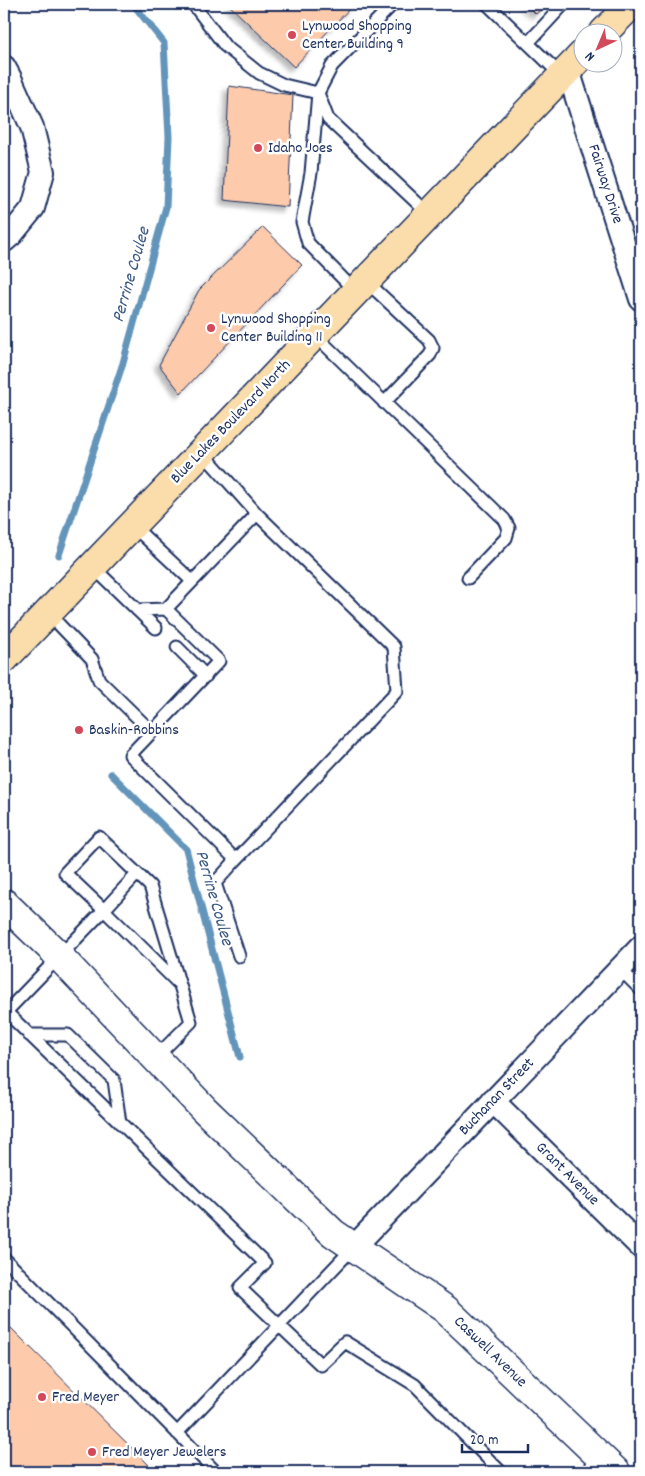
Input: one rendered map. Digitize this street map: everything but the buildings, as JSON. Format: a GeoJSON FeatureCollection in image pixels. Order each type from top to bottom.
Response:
{"type":"FeatureCollection","features":[{"type":"Feature","properties":{"kind":"main road"},"geometry":{"type":"LineString","coordinates":[[614,22],[632,4]]}},
{"type":"Feature","properties":{"kind":"main road","name":"Blue Lakes Boulevard North"},"geometry":{"type":"LineString","coordinates":[[4,659],[571,67]]}},
{"type":"Feature","properties":{"kind":"street"},"geometry":{"type":"LineString","coordinates":[[4,67],[32,127],[43,172],[33,208],[4,241]]}},
{"type":"Feature","properties":{"kind":"street","name":"Fairway Drive"},"geometry":{"type":"LineString","coordinates":[[571,67],[641,299]]}},
{"type":"Feature","properties":{"kind":"street","name":"Caswell Avenue"},"geometry":{"type":"LineString","coordinates":[[4,903],[60,956],[204,1110],[333,1233],[352,1248],[445,1309],[601,1467]]}},
{"type":"Feature","properties":{"kind":"street","name":"Buchanan Street"},"geometry":{"type":"LineString","coordinates":[[352,1248],[641,947]]}},
{"type":"Feature","properties":{"kind":"street","name":"Grant Avenue"},"geometry":{"type":"LineString","coordinates":[[493,1101],[641,1247]]}},
{"type":"Feature","properties":{"kind":"lane"},"geometry":{"type":"LineString","coordinates":[[192,4],[225,46],[259,73],[284,85],[318,93]]}},
{"type":"Feature","properties":{"kind":"lane"},"geometry":{"type":"LineString","coordinates":[[384,403],[430,355],[433,348],[428,340],[308,243],[302,222],[311,173],[318,93],[332,66],[393,4]]}},
{"type":"Feature","properties":{"kind":"lane"},"geometry":{"type":"LineString","coordinates":[[487,4],[528,43],[571,67]]}},
{"type":"Feature","properties":{"kind":"lane"},"geometry":{"type":"LineString","coordinates":[[528,43],[564,4]]}},
{"type":"Feature","properties":{"kind":"lane"},"geometry":{"type":"LineString","coordinates":[[318,93],[328,119],[430,215]]}},
{"type":"Feature","properties":{"kind":"lane"},"geometry":{"type":"LineString","coordinates":[[315,335],[504,518],[508,528],[506,538],[468,578]]}},
{"type":"Feature","properties":{"kind":"lane"},"geometry":{"type":"LineString","coordinates":[[202,452],[257,514],[394,647],[397,691],[215,883],[239,956]]}},
{"type":"Feature","properties":{"kind":"lane"},"geometry":{"type":"LineString","coordinates":[[137,610],[166,608],[257,514]]}},
{"type":"Feature","properties":{"kind":"lane"},"geometry":{"type":"LineString","coordinates":[[132,525],[192,582]]}},
{"type":"Feature","properties":{"kind":"lane"},"geometry":{"type":"LineString","coordinates":[[92,566],[156,628]]}},
{"type":"Feature","properties":{"kind":"lane"},"geometry":{"type":"LineString","coordinates":[[166,608],[219,661],[130,755],[236,860]]}},
{"type":"Feature","properties":{"kind":"lane"},"geometry":{"type":"LineString","coordinates":[[48,614],[92,659],[99,680],[152,732]]}},
{"type":"Feature","properties":{"kind":"lane"},"geometry":{"type":"LineString","coordinates":[[177,647],[206,676]]}},
{"type":"Feature","properties":{"kind":"lane"},"geometry":{"type":"LineString","coordinates":[[155,1058],[191,1022],[180,984],[150,886],[98,837],[65,873],[180,984]]}},
{"type":"Feature","properties":{"kind":"lane"},"geometry":{"type":"LineString","coordinates":[[137,874],[4,1012],[265,1263],[240,1288],[321,1365],[345,1342],[415,1385],[501,1472]]}},
{"type":"Feature","properties":{"kind":"lane"},"geometry":{"type":"LineString","coordinates":[[620,969],[641,990]]}},
{"type":"Feature","properties":{"kind":"lane"},"geometry":{"type":"LineString","coordinates":[[29,1034],[68,1035],[114,1080],[120,1124]]}},
{"type":"Feature","properties":{"kind":"lane"},"geometry":{"type":"LineString","coordinates":[[177,1433],[352,1248]]}},
{"type":"Feature","properties":{"kind":"lane"},"geometry":{"type":"LineString","coordinates":[[4,1258],[216,1472]]}},
{"type":"Feature","properties":{"kind":"waterway","name":"Perrine Coulee"},"geometry":{"type":"LineString","coordinates":[[59,555],[123,363],[166,207],[169,137],[164,43],[133,4]]}},
{"type":"Feature","properties":{"kind":"waterway","name":"Perrine Coulee"},"geometry":{"type":"LineString","coordinates":[[111,774],[186,849],[240,1057]]}},
{"type":"Feature","properties":{"kind":"place","name":"Lynwood Shopping Center Building 9"},"geometry":{"type":"Point","coordinates":[292,35]}},
{"type":"Feature","properties":{"kind":"place","name":"Idaho Joes"},"geometry":{"type":"Point","coordinates":[258,148]}},
{"type":"Feature","properties":{"kind":"place","name":"Lynwood Shopping Center Building 11"},"geometry":{"type":"Point","coordinates":[211,328]}},
{"type":"Feature","properties":{"kind":"place","name":"Baskin-Robbins"},"geometry":{"type":"Point","coordinates":[79,730]}},
{"type":"Feature","properties":{"kind":"place","name":"Fred Meyer"},"geometry":{"type":"Point","coordinates":[42,1397]}},
{"type":"Feature","properties":{"kind":"place","name":"Fred Meyer Jewelers"},"geometry":{"type":"Point","coordinates":[92,1452]}}]}
